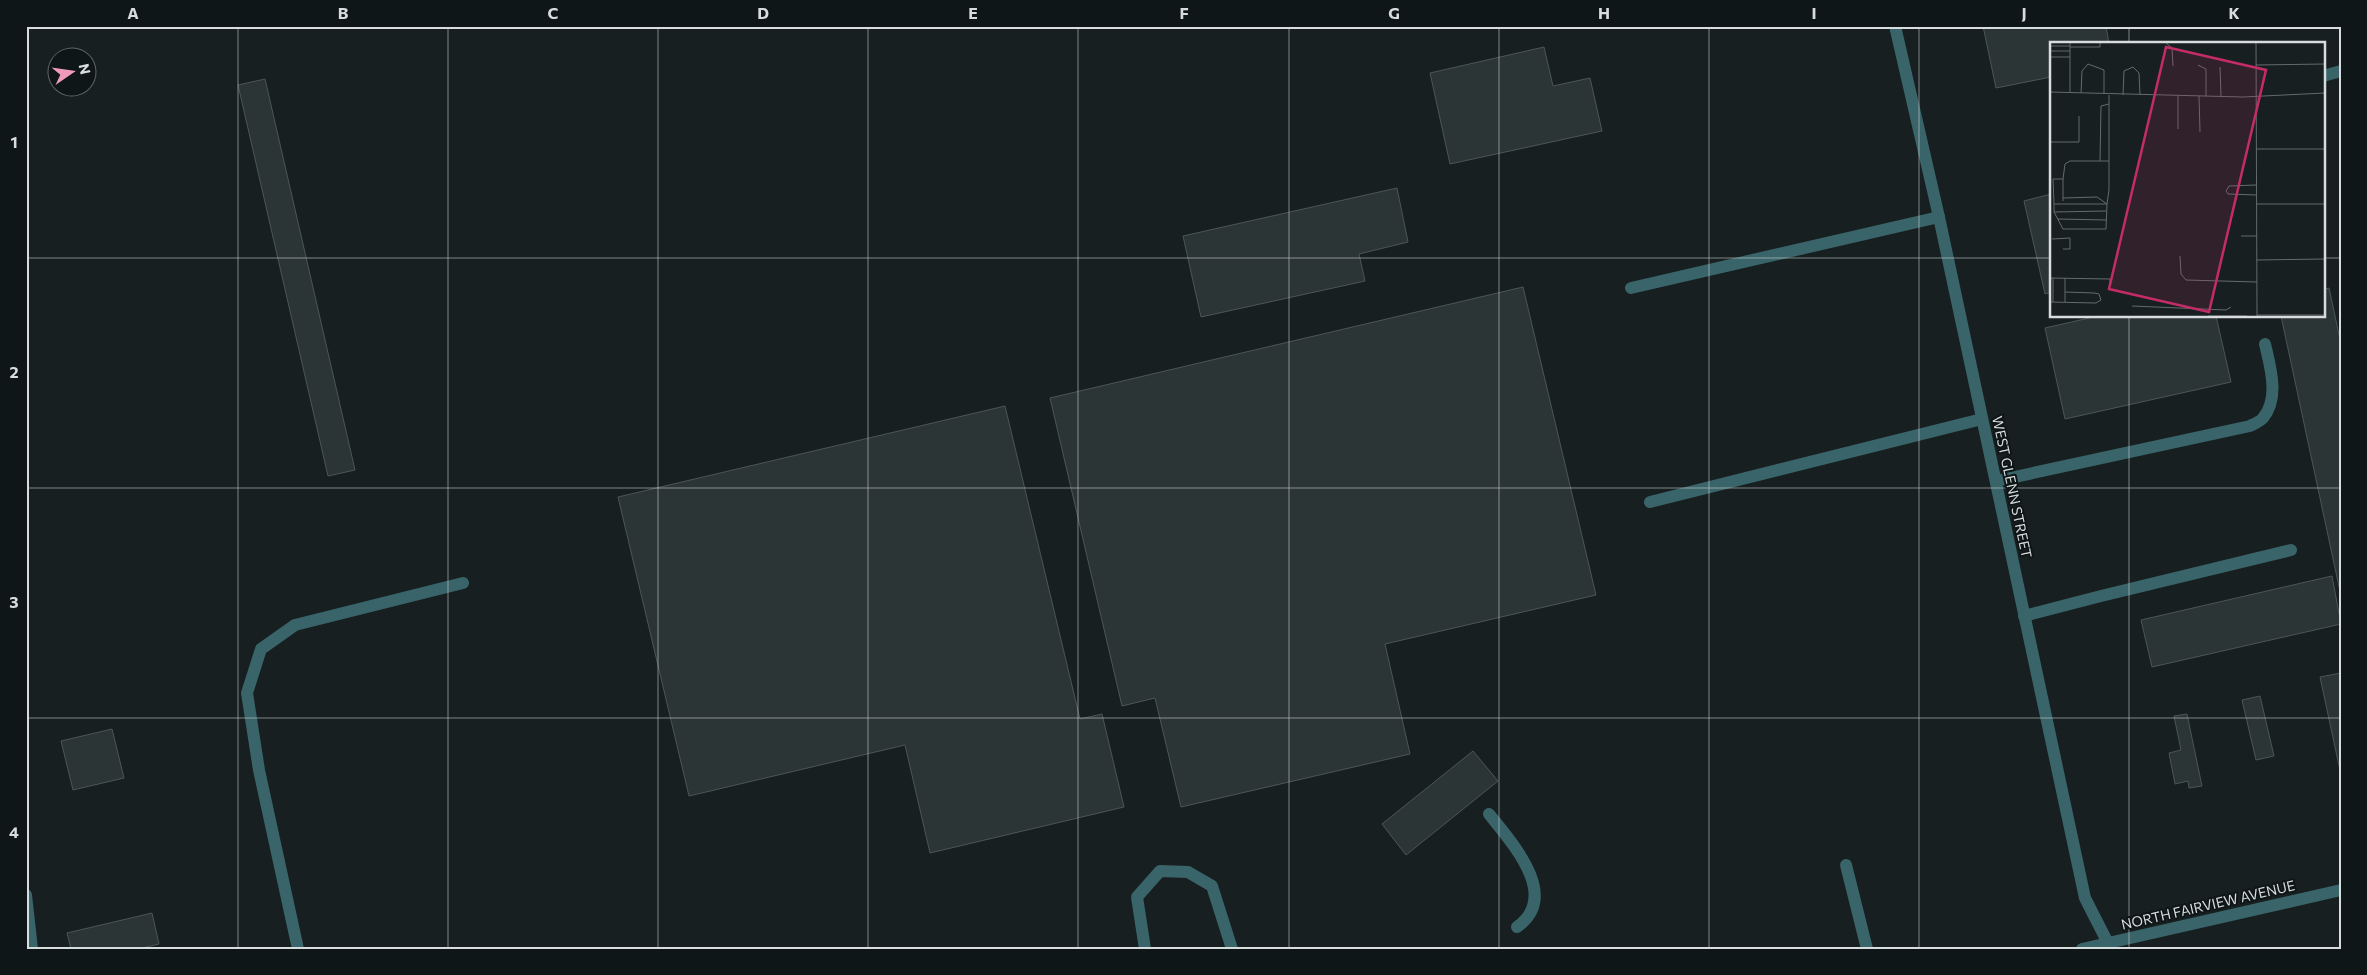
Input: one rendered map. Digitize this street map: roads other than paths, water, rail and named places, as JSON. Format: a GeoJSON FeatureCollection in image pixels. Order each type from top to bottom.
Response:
{"type":"FeatureCollection","features":[{"type":"Feature","properties":{"kind":"street","name":"WEST GLENN STREET"},"geometry":{"type":"LineString","coordinates":[[1895,26],[1939,217],[2085,898],[2110,946]]}},
{"type":"Feature","properties":{"kind":"street"},"geometry":{"type":"LineString","coordinates":[[2324,76],[2341,71]]}},
{"type":"Feature","properties":{"kind":"street"},"geometry":{"type":"LineString","coordinates":[[1631,288],[1939,217]]}},
{"type":"Feature","properties":{"kind":"street"},"geometry":{"type":"LineString","coordinates":[[1996,481],[2250,426],[2264,418],[2272,397],[2272,375],[2266,344]]}},
{"type":"Feature","properties":{"kind":"street"},"geometry":{"type":"LineString","coordinates":[[1650,502],[1982,419]]}},
{"type":"Feature","properties":{"kind":"street"},"geometry":{"type":"LineString","coordinates":[[2024,616],[2290,550]]}},
{"type":"Feature","properties":{"kind":"street"},"geometry":{"type":"LineString","coordinates":[[298,949],[259,770],[247,693],[261,649],[295,626],[463,583]]}},
{"type":"Feature","properties":{"kind":"street"},"geometry":{"type":"LineString","coordinates":[[1489,814],[1512,843],[1532,880],[1535,895],[1534,906],[1530,916],[1517,927]]}},
{"type":"Feature","properties":{"kind":"street"},"geometry":{"type":"LineString","coordinates":[[1846,865],[1867,949]]}},
{"type":"Feature","properties":{"kind":"street"},"geometry":{"type":"LineString","coordinates":[[1145,949],[1137,897],[1160,872],[1188,872],[1212,886],[1232,949]]}},
{"type":"Feature","properties":{"kind":"street","name":"NORTH FAIRVIEW AVENUE"},"geometry":{"type":"LineString","coordinates":[[2082,949],[2110,946],[2341,890]]}},
{"type":"Feature","properties":{"kind":"street"},"geometry":{"type":"LineString","coordinates":[[26,896],[32,949]]}}]}
